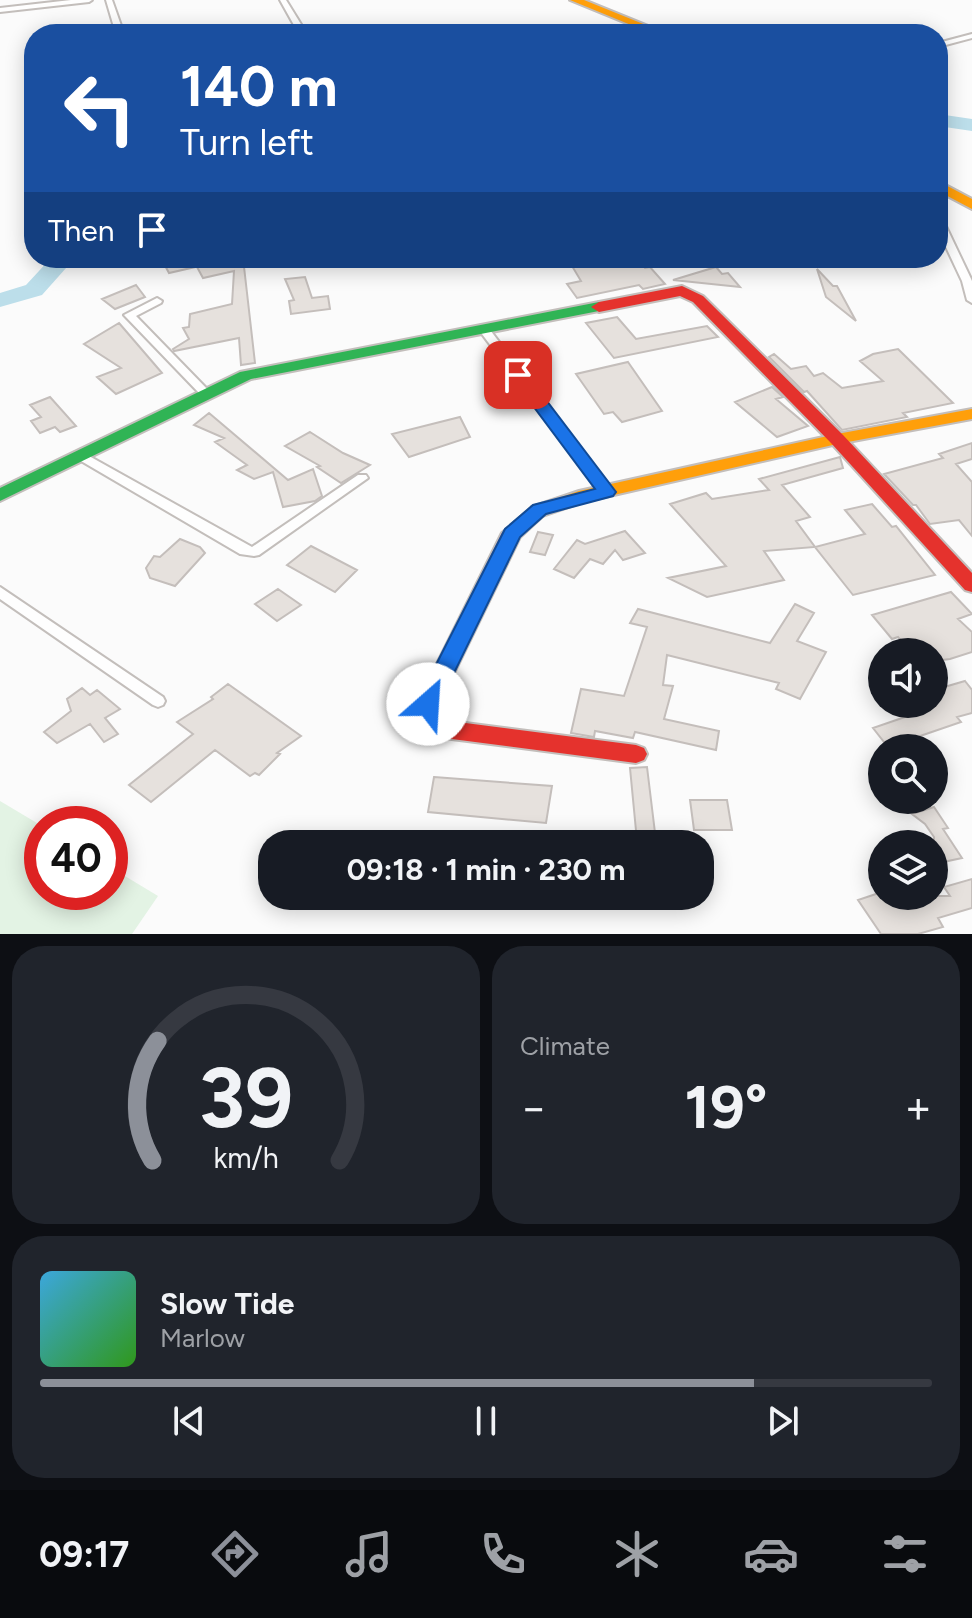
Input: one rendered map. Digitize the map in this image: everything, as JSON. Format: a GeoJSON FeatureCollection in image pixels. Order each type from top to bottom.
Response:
{"type":"FeatureCollection","features":[{"type":"Feature","properties":{"kind":"main road"},"geometry":{"type":"LineString","coordinates":[[575,0],[637,24]]}},
{"type":"Feature","properties":{"kind":"main road"},"geometry":{"type":"LineString","coordinates":[[948,191],[972,205]]}},
{"type":"Feature","properties":{"kind":"main road"},"geometry":{"type":"LineString","coordinates":[[0,495],[246,375],[661,293],[687,292],[704,304],[837,439],[972,585]]}},
{"type":"Feature","properties":{"kind":"main road"},"geometry":{"type":"LineString","coordinates":[[636,754],[444,729],[434,724],[427,715],[428,704],[512,533],[540,510],[607,492],[837,439],[972,414]]}},
{"type":"Feature","properties":{"kind":"street"},"geometry":{"type":"LineString","coordinates":[[0,10],[89,0]]}},
{"type":"Feature","properties":{"kind":"street"},"geometry":{"type":"LineString","coordinates":[[109,0],[117,24]]}},
{"type":"Feature","properties":{"kind":"street"},"geometry":{"type":"LineString","coordinates":[[283,0],[297,24]]}},
{"type":"Feature","properties":{"kind":"street"},"geometry":{"type":"LineString","coordinates":[[948,42],[972,36]]}},
{"type":"Feature","properties":{"kind":"street"},"geometry":{"type":"LineString","coordinates":[[948,241],[967,281],[972,300]]}},
{"type":"Feature","properties":{"kind":"street"},"geometry":{"type":"LineString","coordinates":[[157,301],[129,315],[205,393]]}},
{"type":"Feature","properties":{"kind":"street"},"geometry":{"type":"LineString","coordinates":[[483,328],[607,492]]}},
{"type":"Feature","properties":{"kind":"street"},"geometry":{"type":"LineString","coordinates":[[80,455],[245,551],[254,552],[362,478]]}},
{"type":"Feature","properties":{"kind":"street"},"geometry":{"type":"LineString","coordinates":[[0,592],[158,701]]}},
{"type":"Feature","properties":{"kind":"green space"},"geometry":{"type":"Polygon","coordinates":[[[0,801],[24,815],[24,910],[128,910],[128,878],[158,896],[132,934],[0,934],[0,801]]]}},
{"type":"Feature","properties":{"kind":"building"},"geometry":{"type":"Polygon","coordinates":[[[166,268],[191,268],[169,273],[166,268]]]}},
{"type":"Feature","properties":{"kind":"building"},"geometry":{"type":"Polygon","coordinates":[[[198,268],[244,268],[255,363],[241,365],[239,338],[174,351],[189,339],[183,328],[189,327],[190,314],[232,304],[234,271],[203,278],[198,268]]]}},
{"type":"Feature","properties":{"kind":"building"},"geometry":{"type":"Polygon","coordinates":[[[573,268],[651,268],[665,284],[643,289],[639,285],[577,298],[567,284],[581,281],[573,268]]]}},
{"type":"Feature","properties":{"kind":"building"},"geometry":{"type":"Polygon","coordinates":[[[717,268],[722,274],[728,273],[740,287],[673,280],[717,268]]]}},
{"type":"Feature","properties":{"kind":"building"},"geometry":{"type":"Polygon","coordinates":[[[817,269],[833,286],[837,286],[856,321],[826,297],[817,269]]]}},
{"type":"Feature","properties":{"kind":"building"},"geometry":{"type":"Polygon","coordinates":[[[305,277],[312,298],[328,296],[330,309],[291,314],[289,301],[294,300],[285,279],[305,277]]]}},
{"type":"Feature","properties":{"kind":"building"},"geometry":{"type":"Polygon","coordinates":[[[136,285],[145,297],[115,309],[102,299],[136,285]]]}},
{"type":"Feature","properties":{"kind":"building"},"geometry":{"type":"Polygon","coordinates":[[[617,317],[636,339],[707,326],[718,337],[614,358],[586,323],[617,317]]]}},
{"type":"Feature","properties":{"kind":"building"},"geometry":{"type":"Polygon","coordinates":[[[119,323],[162,373],[116,394],[97,377],[121,368],[84,344],[119,323]]]}},
{"type":"Feature","properties":{"kind":"building"},"geometry":{"type":"Polygon","coordinates":[[[898,349],[953,403],[903,413],[907,417],[842,430],[807,391],[804,392],[769,357],[774,354],[791,369],[806,366],[814,376],[823,373],[842,388],[883,381],[860,361],[873,354],[898,349]]]}},
{"type":"Feature","properties":{"kind":"building"},"geometry":{"type":"Polygon","coordinates":[[[628,362],[662,411],[622,422],[613,412],[604,414],[576,374],[628,362]]]}},
{"type":"Feature","properties":{"kind":"building"},"geometry":{"type":"Polygon","coordinates":[[[772,387],[783,397],[776,399],[808,426],[777,437],[735,402],[772,387]]]}},
{"type":"Feature","properties":{"kind":"building"},"geometry":{"type":"Polygon","coordinates":[[[50,397],[76,426],[60,432],[55,427],[40,433],[31,421],[41,417],[30,405],[50,397]]]}},
{"type":"Feature","properties":{"kind":"building"},"geometry":{"type":"Polygon","coordinates":[[[209,413],[288,480],[313,469],[322,496],[315,501],[283,507],[273,472],[254,479],[237,470],[247,465],[215,442],[224,438],[194,425],[209,413]]]}},
{"type":"Feature","properties":{"kind":"building"},"geometry":{"type":"Polygon","coordinates":[[[460,417],[470,437],[409,457],[392,434],[460,417]]]}},
{"type":"Feature","properties":{"kind":"building"},"geometry":{"type":"Polygon","coordinates":[[[310,432],[343,453],[370,465],[341,483],[317,467],[320,466],[285,446],[310,432]]]}},
{"type":"Feature","properties":{"kind":"building"},"geometry":{"type":"Polygon","coordinates":[[[972,443],[972,459],[956,464],[972,482],[972,536],[959,520],[930,524],[916,505],[884,474],[943,458],[939,454],[972,443]]]}},
{"type":"Feature","properties":{"kind":"building"},"geometry":{"type":"Polygon","coordinates":[[[840,457],[843,468],[782,485],[810,517],[796,521],[815,547],[764,551],[784,580],[707,597],[668,578],[726,566],[670,504],[706,493],[712,499],[769,490],[759,479],[840,457]]]}},
{"type":"Feature","properties":{"kind":"building"},"geometry":{"type":"Polygon","coordinates":[[[872,504],[892,527],[896,526],[935,575],[853,595],[815,547],[865,534],[845,510],[872,504]]]}},
{"type":"Feature","properties":{"kind":"building"},"geometry":{"type":"Polygon","coordinates":[[[625,531],[645,553],[623,560],[615,550],[603,564],[590,559],[574,578],[554,569],[577,540],[585,544],[625,531]]]}},
{"type":"Feature","properties":{"kind":"building"},"geometry":{"type":"Polygon","coordinates":[[[538,532],[553,535],[545,555],[530,552],[538,532]]]}},
{"type":"Feature","properties":{"kind":"building"},"geometry":{"type":"Polygon","coordinates":[[[180,539],[200,547],[205,553],[175,586],[150,578],[146,568],[154,556],[160,557],[180,539]]]}},
{"type":"Feature","properties":{"kind":"building"},"geometry":{"type":"Polygon","coordinates":[[[311,546],[357,570],[335,592],[287,565],[311,546]]]}},
{"type":"Feature","properties":{"kind":"building"},"geometry":{"type":"Polygon","coordinates":[[[278,589],[301,605],[277,621],[255,604],[278,589]]]}},
{"type":"Feature","properties":{"kind":"building"},"geometry":{"type":"Polygon","coordinates":[[[951,592],[972,614],[958,619],[972,632],[972,652],[948,659],[948,638],[891,638],[872,615],[951,592]]]}},
{"type":"Feature","properties":{"kind":"building"},"geometry":{"type":"Polygon","coordinates":[[[795,604],[814,613],[797,641],[826,652],[800,699],[776,689],[779,683],[667,655],[663,685],[673,686],[664,719],[719,731],[716,750],[635,732],[633,738],[595,731],[594,737],[571,733],[581,689],[624,696],[647,627],[630,623],[638,609],[770,643],[795,604]]]}},
{"type":"Feature","properties":{"kind":"building"},"geometry":{"type":"Polygon","coordinates":[[[965,681],[972,690],[972,713],[957,717],[961,722],[926,734],[878,734],[873,728],[902,718],[948,718],[948,686],[965,681]]]}},
{"type":"Feature","properties":{"kind":"building"},"geometry":{"type":"Polygon","coordinates":[[[228,684],[301,736],[277,753],[280,754],[259,775],[255,773],[250,776],[215,750],[151,802],[129,785],[193,734],[177,722],[213,699],[211,697],[228,684]]]}},
{"type":"Feature","properties":{"kind":"building"},"geometry":{"type":"Polygon","coordinates":[[[82,688],[90,695],[97,690],[120,709],[105,718],[118,734],[104,742],[90,724],[57,743],[44,732],[71,711],[67,699],[82,688]]]}},
{"type":"Feature","properties":{"kind":"building"},"geometry":{"type":"Polygon","coordinates":[[[647,767],[655,830],[636,830],[630,768],[647,767]]]}},
{"type":"Feature","properties":{"kind":"building"},"geometry":{"type":"Polygon","coordinates":[[[434,777],[552,786],[546,823],[428,812],[434,777]]]}},
{"type":"Feature","properties":{"kind":"building"},"geometry":{"type":"Polygon","coordinates":[[[690,800],[727,800],[732,830],[694,830],[690,800]]]}},
{"type":"Feature","properties":{"kind":"building"},"geometry":{"type":"Polygon","coordinates":[[[912,814],[939,814],[948,828],[929,830],[912,814]]]}},
{"type":"Feature","properties":{"kind":"building"},"geometry":{"type":"Polygon","coordinates":[[[948,837],[962,858],[948,861],[948,837]]]}},
{"type":"Feature","properties":{"kind":"building"},"geometry":{"type":"Polygon","coordinates":[[[972,879],[972,908],[938,918],[943,927],[918,934],[881,934],[858,900],[868,897],[868,910],[948,910],[948,886],[972,879]]]}},
{"type":"Feature","properties":{"kind":"waterway"},"geometry":{"type":"LineString","coordinates":[[948,121],[972,125]]}},
{"type":"Feature","properties":{"kind":"waterway"},"geometry":{"type":"LineString","coordinates":[[0,300],[34,290],[55,268]]}},
{"type":"Feature","properties":{"kind":"traffic: fast"},"geometry":{"type":"LineString","coordinates":[[0,495],[246,375],[599,307]]}},
{"type":"Feature","properties":{"kind":"traffic: slow"},"geometry":{"type":"LineString","coordinates":[[575,0],[637,24]]}},
{"type":"Feature","properties":{"kind":"traffic: slow"},"geometry":{"type":"LineString","coordinates":[[948,191],[972,205]]}},
{"type":"Feature","properties":{"kind":"traffic: slow"},"geometry":{"type":"LineString","coordinates":[[539,511],[579,497],[837,439],[972,414]]}},
{"type":"Feature","properties":{"kind":"traffic: jam"},"geometry":{"type":"LineString","coordinates":[[599,307],[682,291],[698,299],[837,439],[972,585]]}},
{"type":"Feature","properties":{"kind":"traffic: jam"},"geometry":{"type":"LineString","coordinates":[[539,511],[512,533],[428,704],[429,716],[444,729],[636,754]]}},
{"type":"Feature","properties":{"kind":"route"},"geometry":{"type":"LineString","coordinates":[[428,704],[512,533],[540,510],[579,497],[607,492],[518,375]]}}]}
